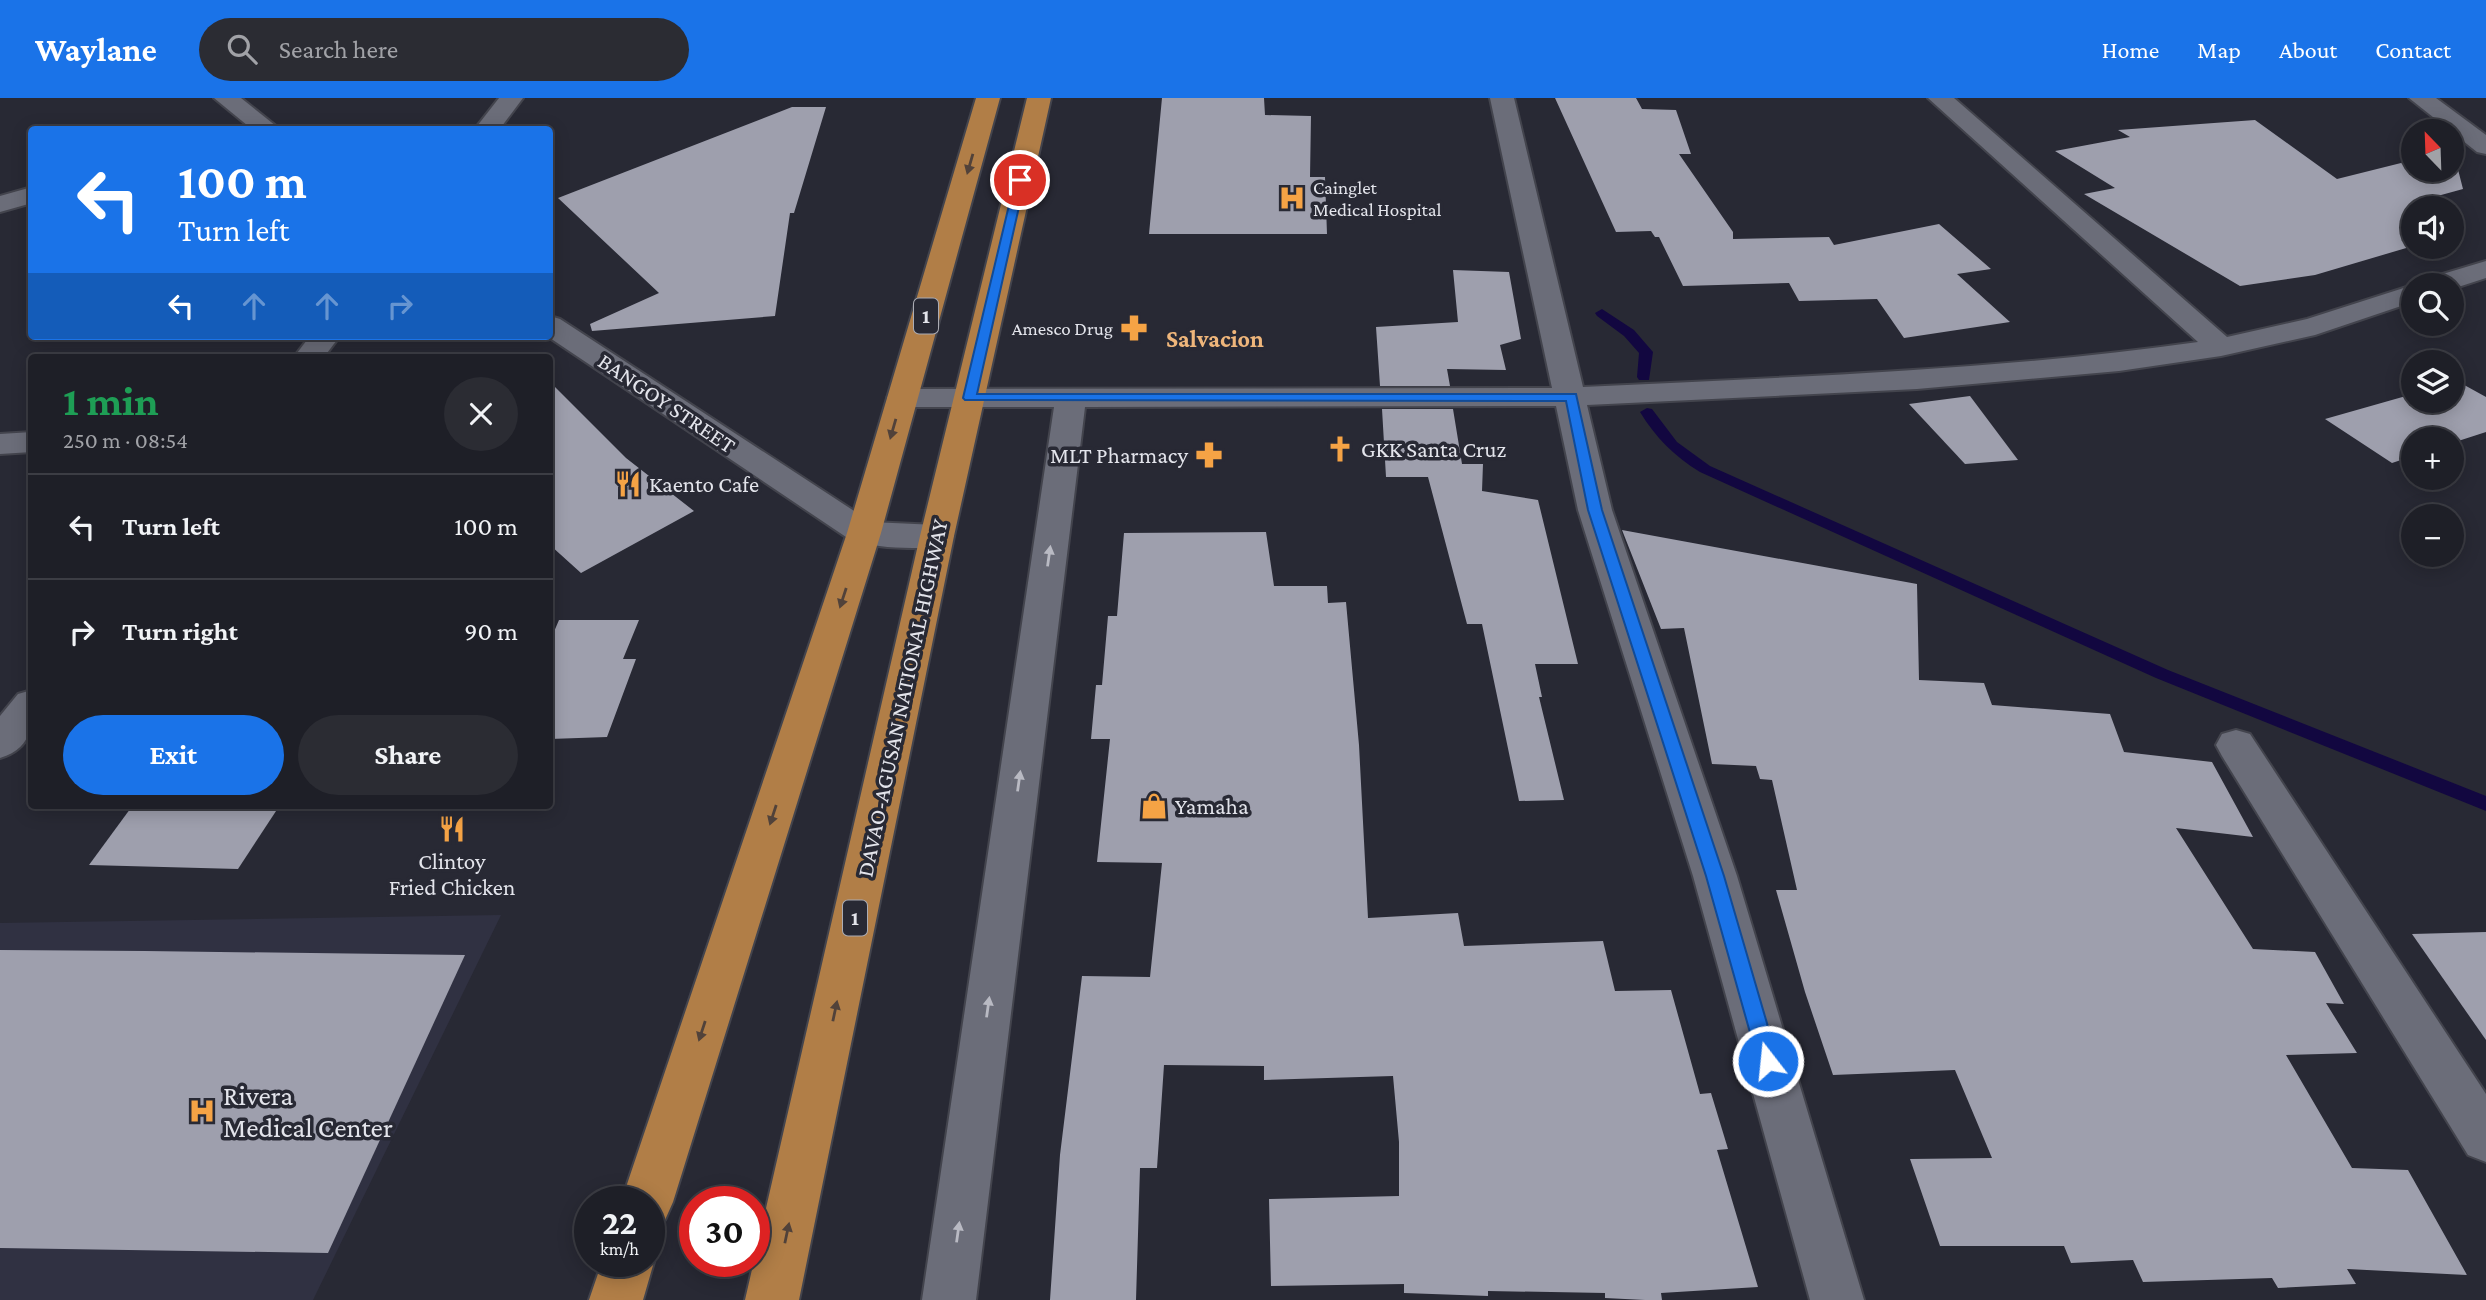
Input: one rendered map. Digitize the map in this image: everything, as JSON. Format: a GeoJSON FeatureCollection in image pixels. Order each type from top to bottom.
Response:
{"type":"FeatureCollection","features":[{"type":"Feature","properties":{"kind":"highway"},"geometry":{"type":"LineString","coordinates":[[988,101],[1038,101]]}},
{"type":"Feature","properties":{"kind":"highway","name":"1"},"geometry":{"type":"LineString","coordinates":[[652,1186],[864,533],[988,101]]}},
{"type":"Feature","properties":{"kind":"highway","name":"DAVAO-AGUSAN NATIONAL HIGHWAY"},"geometry":{"type":"LineString","coordinates":[[772,1300],[937,536],[1038,101]]}},
{"type":"Feature","properties":{"kind":"highway"},"geometry":{"type":"LineString","coordinates":[[615,1300],[623,1277]]}},
{"type":"Feature","properties":{"kind":"street"},"geometry":{"type":"LineString","coordinates":[[226,98],[263,125]]}},
{"type":"Feature","properties":{"kind":"street"},"geometry":{"type":"LineString","coordinates":[[489,126],[511,98]]}},
{"type":"Feature","properties":{"kind":"street"},"geometry":{"type":"LineString","coordinates":[[1502,98],[1595,510],[1715,876],[1837,1300]]}},
{"type":"Feature","properties":{"kind":"street"},"geometry":{"type":"LineString","coordinates":[[1940,98],[2221,347]]}},
{"type":"Feature","properties":{"kind":"street"},"geometry":{"type":"LineString","coordinates":[[2421,98],[2486,146]]}},
{"type":"Feature","properties":{"kind":"street"},"geometry":{"type":"LineString","coordinates":[[0,204],[28,196]]}},
{"type":"Feature","properties":{"kind":"street"},"geometry":{"type":"LineString","coordinates":[[2464,276],[2486,269]]}},
{"type":"Feature","properties":{"kind":"street"},"geometry":{"type":"LineString","coordinates":[[902,398],[1571,397],[1917,380],[2119,362],[2221,347],[2315,326],[2401,297]]}},
{"type":"Feature","properties":{"kind":"street","name":"BANGOY STREET"},"geometry":{"type":"LineString","coordinates":[[553,327],[864,533]]}},
{"type":"Feature","properties":{"kind":"street"},"geometry":{"type":"LineString","coordinates":[[311,354],[322,340]]}},
{"type":"Feature","properties":{"kind":"street"},"geometry":{"type":"LineString","coordinates":[[949,1300],[1071,398]]}},
{"type":"Feature","properties":{"kind":"street"},"geometry":{"type":"LineString","coordinates":[[0,444],[28,442]]}},
{"type":"Feature","properties":{"kind":"street"},"geometry":{"type":"LineString","coordinates":[[864,533],[937,536]]}},
{"type":"Feature","properties":{"kind":"street"},"geometry":{"type":"LineString","coordinates":[[0,743],[28,709]]}},
{"type":"Feature","properties":{"kind":"street"},"geometry":{"type":"LineString","coordinates":[[2235,745],[2486,1138]]}},
{"type":"Feature","properties":{"kind":"shaded area","name":"Rivera Medical Center"},"geometry":{"type":"Polygon","coordinates":[[[501,915],[313,1300],[0,1300],[0,923],[501,915]]]}},
{"type":"Feature","properties":{"kind":"building"},"geometry":{"type":"Polygon","coordinates":[[[1162,98],[1264,98],[1265,115],[1311,116],[1310,177],[1325,177],[1327,234],[1149,234],[1162,98]]]}},
{"type":"Feature","properties":{"kind":"building"},"geometry":{"type":"Polygon","coordinates":[[[1555,98],[1636,98],[1642,109],[1676,110],[1691,154],[1679,154],[1733,232],[1733,239],[1829,237],[1834,245],[1939,224],[1991,269],[1957,274],[2010,322],[1904,338],[1877,299],[1799,301],[1789,283],[1683,286],[1659,237],[1655,237],[1651,231],[1616,232],[1555,98]]]}},
{"type":"Feature","properties":{"kind":"building"},"geometry":{"type":"Polygon","coordinates":[[[792,107],[826,107],[794,213],[790,213],[775,316],[592,331],[590,324],[659,293],[558,198],[792,107]]]}},
{"type":"Feature","properties":{"kind":"building"},"geometry":{"type":"Polygon","coordinates":[[[2255,120],[2337,179],[2401,163],[2401,182],[2461,182],[2463,189],[2438,196],[2401,196],[2401,250],[2315,275],[2240,286],[2084,194],[2115,188],[2055,151],[2130,137],[2118,130],[2255,120]]]}},
{"type":"Feature","properties":{"kind":"building"},"geometry":{"type":"Polygon","coordinates":[[[1453,270],[1509,272],[1521,339],[1500,345],[1506,370],[1447,369],[1450,386],[1380,386],[1376,327],[1458,322],[1453,270]]]}},
{"type":"Feature","properties":{"kind":"building"},"geometry":{"type":"Polygon","coordinates":[[[553,385],[626,458],[694,511],[581,573],[553,548],[553,385]]]}},
{"type":"Feature","properties":{"kind":"building"},"geometry":{"type":"Polygon","coordinates":[[[2464,385],[2486,397],[2486,432],[2464,439],[2464,427],[2401,427],[2401,460],[2392,463],[2325,419],[2401,397],[2401,413],[2464,413],[2464,385]]]}},
{"type":"Feature","properties":{"kind":"building"},"geometry":{"type":"Polygon","coordinates":[[[1970,396],[2018,460],[1965,464],[1909,404],[1970,396]]]}},
{"type":"Feature","properties":{"kind":"building"},"geometry":{"type":"Polygon","coordinates":[[[1382,409],[1453,409],[1462,464],[1483,464],[1482,491],[1538,500],[1578,664],[1535,664],[1542,697],[1539,697],[1564,800],[1519,801],[1482,624],[1467,624],[1428,477],[1386,477],[1382,409]]]}},
{"type":"Feature","properties":{"kind":"building"},"geometry":{"type":"Polygon","coordinates":[[[1622,530],[1917,584],[1919,680],[1984,683],[1992,705],[2110,714],[2124,752],[2212,762],[2253,837],[2176,828],[2253,949],[2315,952],[2344,1004],[2326,1003],[2357,1053],[2286,1055],[2352,1168],[2408,1170],[2467,1275],[2347,1269],[2356,1284],[2278,1288],[2272,1278],[2143,1282],[2133,1260],[2071,1263],[2064,1246],[1940,1246],[1910,1159],[1992,1158],[1955,1070],[1833,1075],[1805,992],[1776,890],[1797,890],[1772,780],[1760,779],[1756,766],[1712,764],[1684,628],[1661,629],[1622,530]]]}},
{"type":"Feature","properties":{"kind":"building"},"geometry":{"type":"Polygon","coordinates":[[[1266,532],[1274,586],[1327,586],[1328,603],[1346,602],[1359,745],[1368,918],[1458,913],[1464,946],[1603,941],[1615,991],[1671,990],[1700,1094],[1711,1093],[1728,1149],[1717,1150],[1758,1287],[1661,1293],[1662,1300],[1645,1300],[1605,1298],[1605,1293],[1488,1291],[1488,1296],[1404,1293],[1404,1284],[1271,1286],[1269,1199],[1399,1196],[1399,1142],[1393,1076],[1264,1080],[1264,1066],[1164,1065],[1157,1168],[1140,1168],[1136,1300],[1050,1300],[1060,1155],[1082,976],[1150,977],[1162,863],[1097,862],[1110,739],[1091,739],[1096,685],[1102,685],[1108,616],[1117,616],[1124,533],[1266,532]]]}},
{"type":"Feature","properties":{"kind":"building"},"geometry":{"type":"Polygon","coordinates":[[[559,620],[639,620],[623,659],[636,659],[607,737],[553,739],[553,634],[559,620]]]}},
{"type":"Feature","properties":{"kind":"building"},"geometry":{"type":"Polygon","coordinates":[[[130,809],[277,809],[238,869],[89,865],[130,809]]]}},
{"type":"Feature","properties":{"kind":"building"},"geometry":{"type":"Polygon","coordinates":[[[2486,932],[2486,1040],[2412,934],[2486,932]]]}},
{"type":"Feature","properties":{"kind":"building","name":"Rivera Medical Center"},"geometry":{"type":"Polygon","coordinates":[[[0,950],[465,955],[328,1253],[0,1248],[0,950]]]}},
{"type":"Feature","properties":{"kind":"waterway"},"geometry":{"type":"LineString","coordinates":[[1602,313],[1629,333],[1646,352],[1644,377]]}},
{"type":"Feature","properties":{"kind":"waterway"},"geometry":{"type":"LineString","coordinates":[[1647,412],[1672,445],[1705,469],[2162,674],[2486,804]]}},
{"type":"Feature","properties":{"kind":"place","name":"Cainglet Medical Hospital"},"geometry":{"type":"Point","coordinates":[1292,198]}},
{"type":"Feature","properties":{"kind":"place","name":"Amesco Drug"},"geometry":{"type":"Point","coordinates":[1134,328]}},
{"type":"Feature","properties":{"kind":"place","name":"GKK Santa Cruz"},"geometry":{"type":"Point","coordinates":[1340,449]}},
{"type":"Feature","properties":{"kind":"place","name":"MLT Pharmacy"},"geometry":{"type":"Point","coordinates":[1209,455]}},
{"type":"Feature","properties":{"kind":"place","name":"Kaento Cafe"},"geometry":{"type":"Point","coordinates":[628,484]}},
{"type":"Feature","properties":{"kind":"place","name":"Yamaha"},"geometry":{"type":"Point","coordinates":[1154,806]}},
{"type":"Feature","properties":{"kind":"place","name":"Clintoy Fried Chicken"},"geometry":{"type":"Point","coordinates":[452,829]}},
{"type":"Feature","properties":{"kind":"place","name":"Rivera Medical Center"},"geometry":{"type":"Point","coordinates":[202,1111]}},
{"type":"Feature","properties":{"kind":"district","name":"Salvacion"},"geometry":{"type":"Point","coordinates":[1215,338]}},
{"type":"Feature","properties":{"kind":"route"},"geometry":{"type":"LineString","coordinates":[[1020,180],[969,398],[1571,397],[1595,510],[1715,876],[1768,1061]]}}]}
